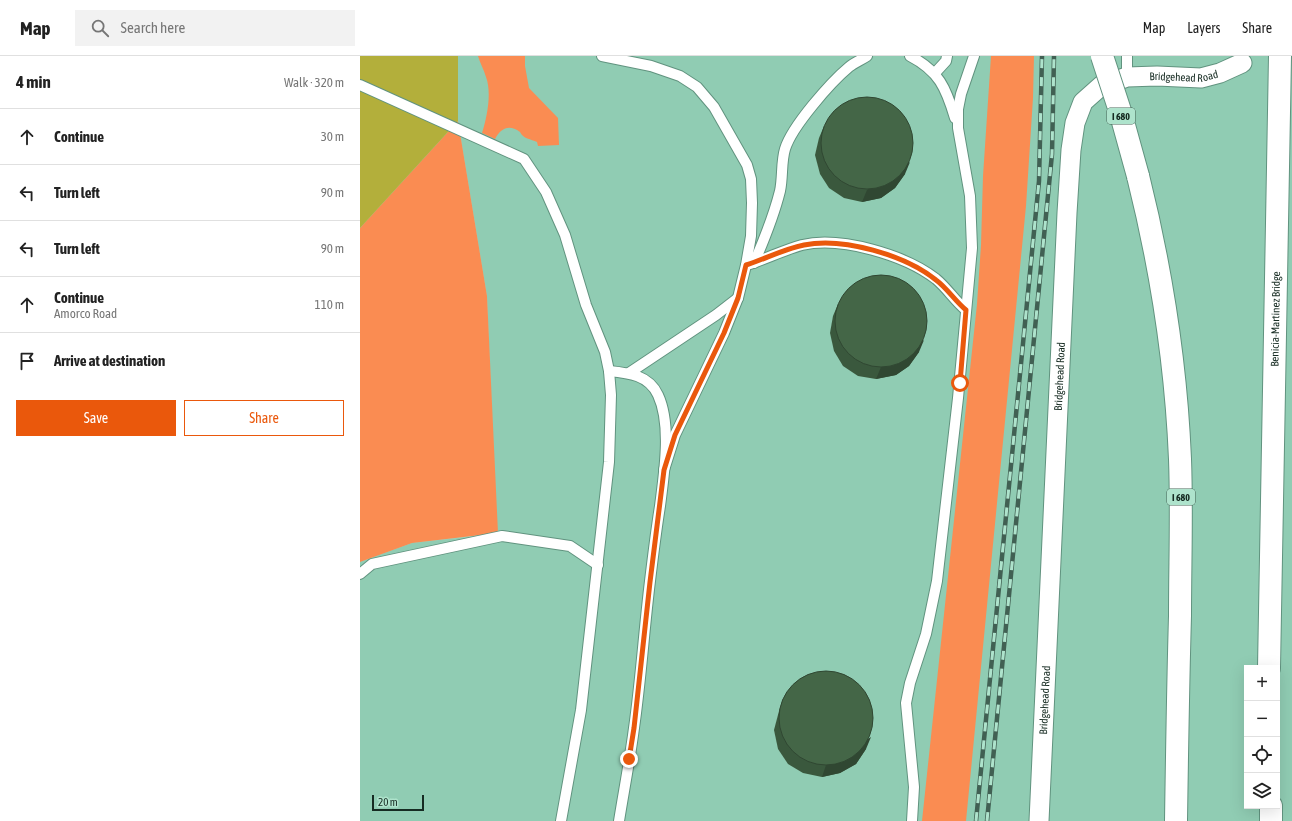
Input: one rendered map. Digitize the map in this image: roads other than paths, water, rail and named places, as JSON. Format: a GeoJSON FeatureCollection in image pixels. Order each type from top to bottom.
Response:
{"type":"FeatureCollection","features":[{"type":"Feature","properties":{"kind":"highway","name":"I 680"},"geometry":{"type":"LineString","coordinates":[[1102,56],[1120,111],[1138,176],[1151,232],[1164,307],[1174,382],[1178,428],[1181,535],[1176,821]]}},
{"type":"Feature","properties":{"kind":"highway","name":"Benicia-Martinez Bridge"},"geometry":{"type":"LineString","coordinates":[[1269,665],[1280,56]]}},
{"type":"Feature","properties":{"kind":"highway"},"geometry":{"type":"LineString","coordinates":[[1271,809],[1272,821]]}},
{"type":"Feature","properties":{"kind":"street","name":"Bridgehead Road"},"geometry":{"type":"LineString","coordinates":[[1039,821],[1066,236],[1071,150],[1075,123],[1083,102],[1101,86],[1127,77],[1157,76],[1201,78],[1220,73],[1242,63]]}},
{"type":"Feature","properties":{"kind":"lane"},"geometry":{"type":"LineString","coordinates":[[602,56],[651,66],[680,76],[697,87],[714,107],[747,164],[751,179],[752,203],[750,264]]}},
{"type":"Feature","properties":{"kind":"lane"},"geometry":{"type":"LineString","coordinates":[[664,470],[675,435],[724,333],[750,264],[762,244],[780,191],[782,162],[785,148],[792,134],[807,113],[832,83],[850,66],[867,56]]}},
{"type":"Feature","properties":{"kind":"lane"},"geometry":{"type":"LineString","coordinates":[[910,56],[922,62],[934,73],[943,84],[949,96],[958,128],[968,180],[972,221],[972,248],[958,398],[937,581],[926,634],[910,683],[906,703],[914,787],[912,821]]}},
{"type":"Feature","properties":{"kind":"lane"},"geometry":{"type":"LineString","coordinates":[[934,73],[946,61],[947,56]]}},
{"type":"Feature","properties":{"kind":"lane"},"geometry":{"type":"LineString","coordinates":[[958,128],[958,108],[974,56]]}},
{"type":"Feature","properties":{"kind":"lane"},"geometry":{"type":"LineString","coordinates":[[1127,56],[1127,77]]}},
{"type":"Feature","properties":{"kind":"lane"},"geometry":{"type":"LineString","coordinates":[[360,85],[524,159],[546,192],[565,235],[586,305],[606,352],[609,371],[611,408],[610,447],[581,710],[561,821]]}},
{"type":"Feature","properties":{"kind":"lane"},"geometry":{"type":"LineString","coordinates":[[750,264],[782,251],[820,242],[864,248],[892,256],[917,267],[937,280],[966,310]]}},
{"type":"Feature","properties":{"kind":"lane"},"geometry":{"type":"LineString","coordinates":[[628,373],[716,315],[738,298]]}},
{"type":"Feature","properties":{"kind":"lane"},"geometry":{"type":"LineString","coordinates":[[609,371],[628,373],[640,377],[651,385],[658,395],[663,414],[666,437],[664,470],[634,728],[619,821]]}},
{"type":"Feature","properties":{"kind":"lane"},"geometry":{"type":"LineString","coordinates":[[360,574],[372,564],[502,536],[570,546],[598,565]]}},
{"type":"Feature","properties":{"kind":"railway"},"geometry":{"type":"LineString","coordinates":[[976,821],[1039,181],[1042,56]]}},
{"type":"Feature","properties":{"kind":"railway"},"geometry":{"type":"LineString","coordinates":[[987,821],[1052,154],[1054,56]]}}]}
